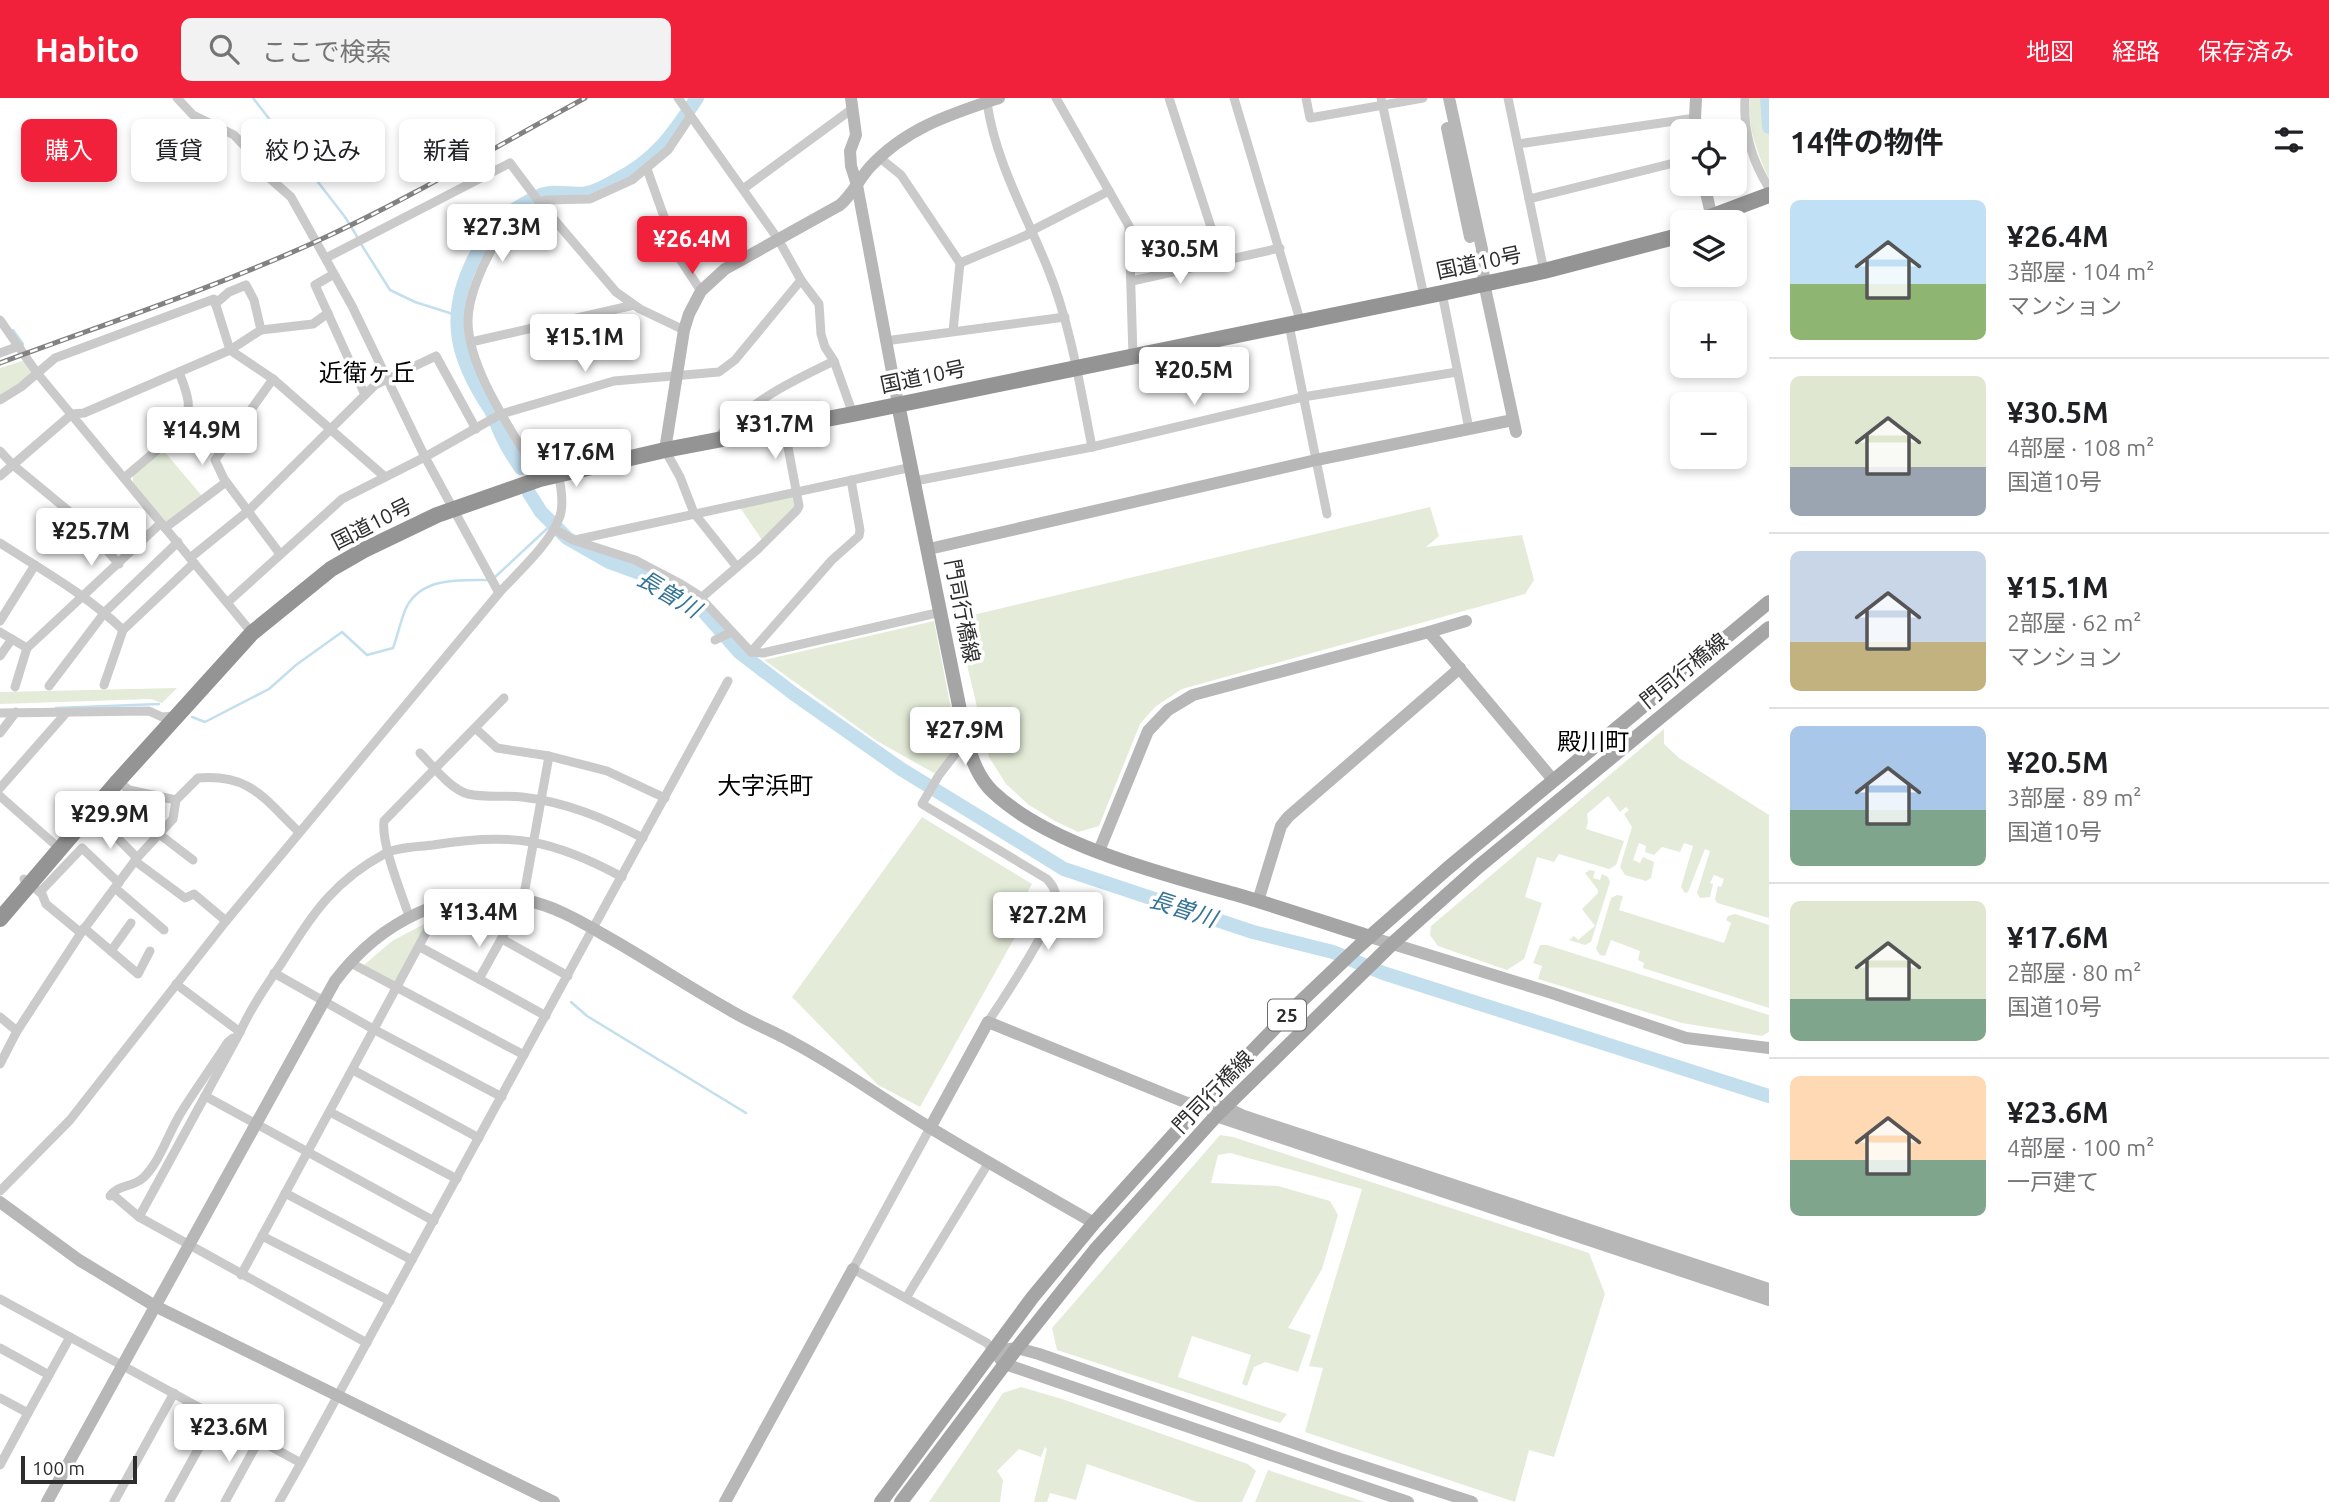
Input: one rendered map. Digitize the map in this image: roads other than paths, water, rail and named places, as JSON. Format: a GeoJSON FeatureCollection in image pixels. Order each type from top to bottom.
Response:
{"type":"FeatureCollection","features":[{"type":"Feature","properties":{"kind":"highway"},"geometry":{"type":"LineString","coordinates":[[1735,210],[1769,195]]}},
{"type":"Feature","properties":{"kind":"highway"},"geometry":{"type":"LineString","coordinates":[[1744,210],[1769,202]]}},
{"type":"Feature","properties":{"kind":"highway","name":"国道10号"},"geometry":{"type":"LineString","coordinates":[[1543,266],[1670,231]]}},
{"type":"Feature","properties":{"kind":"highway","name":"国道10号"},"geometry":{"type":"LineString","coordinates":[[0,919],[32,885],[57,847],[169,717],[280,597],[333,558],[399,521],[451,505],[505,482],[539,477],[665,446],[1424,292],[1670,238]]}},
{"type":"Feature","properties":{"kind":"highway","name":"国道10号"},"geometry":{"type":"LineString","coordinates":[[1424,292],[1442,293],[1483,278]]}},
{"type":"Feature","properties":{"kind":"highway","name":"国道10号"},"geometry":{"type":"LineString","coordinates":[[719,436],[784,426],[852,409]]}},
{"type":"Feature","properties":{"kind":"highway","name":"国道10号"},"geometry":{"type":"LineString","coordinates":[[57,847],[118,781],[169,717]]}},
{"type":"Feature","properties":{"kind":"highway","name":"国道10号"},"geometry":{"type":"LineString","coordinates":[[0,906],[32,885]]}},
{"type":"Feature","properties":{"kind":"main road","name":"門司行橋線"},"geometry":{"type":"LineString","coordinates":[[897,399],[966,740],[975,765],[991,790],[1038,823],[1099,851],[1370,937]]}},
{"type":"Feature","properties":{"kind":"main road","name":"門司行橋線"},"geometry":{"type":"LineString","coordinates":[[881,1502],[993,1351],[1094,1223],[1204,1101],[1296,1006],[1448,868],[1769,602]]}},
{"type":"Feature","properties":{"kind":"main road","name":"門司行橋線"},"geometry":{"type":"LineString","coordinates":[[901,1502],[1095,1250],[1221,1111],[1393,943],[1478,867],[1769,628]]}},
{"type":"Feature","properties":{"kind":"street"},"geometry":{"type":"LineString","coordinates":[[177,98],[193,115],[234,135],[266,175],[291,197],[326,258],[425,457],[499,593]]}},
{"type":"Feature","properties":{"kind":"street"},"geometry":{"type":"LineString","coordinates":[[678,98],[778,239],[801,280],[819,304],[821,334],[825,347],[834,361],[852,409]]}},
{"type":"Feature","properties":{"kind":"street"},"geometry":{"type":"LineString","coordinates":[[1056,98],[1129,226],[1133,351]]}},
{"type":"Feature","properties":{"kind":"street"},"geometry":{"type":"LineString","coordinates":[[1169,98],[1222,261]]}},
{"type":"Feature","properties":{"kind":"street"},"geometry":{"type":"LineString","coordinates":[[1234,98],[1299,317],[1290,330],[1327,514]]}},
{"type":"Feature","properties":{"kind":"street"},"geometry":{"type":"LineString","coordinates":[[1306,98],[1310,118],[1382,102],[1423,98]]}},
{"type":"Feature","properties":{"kind":"street"},"geometry":{"type":"LineString","coordinates":[[929,549],[1316,460],[1469,429],[1515,426],[1441,98]]}},
{"type":"Feature","properties":{"kind":"street"},"geometry":{"type":"LineString","coordinates":[[1450,98],[1482,249],[1483,278]]}},
{"type":"Feature","properties":{"kind":"street"},"geometry":{"type":"LineString","coordinates":[[1508,98],[1543,266]]}},
{"type":"Feature","properties":{"kind":"street"},"geometry":{"type":"LineString","coordinates":[[1688,98],[1692,119]]}},
{"type":"Feature","properties":{"kind":"street"},"geometry":{"type":"LineString","coordinates":[[1694,119],[1696,98]]}},
{"type":"Feature","properties":{"kind":"street"},"geometry":{"type":"LineString","coordinates":[[1745,98],[1749,145],[1769,188]]}},
{"type":"Feature","properties":{"kind":"street"},"geometry":{"type":"LineString","coordinates":[[737,567],[694,513],[665,446],[684,330],[701,291],[725,269],[840,205],[880,158],[925,124],[993,100],[991,128],[1065,317],[1092,447]]}},
{"type":"Feature","properties":{"kind":"street"},"geometry":{"type":"LineString","coordinates":[[1382,102],[1424,292]]}},
{"type":"Feature","properties":{"kind":"street"},"geometry":{"type":"LineString","coordinates":[[743,189],[851,103],[856,135],[850,150],[851,166],[857,185],[897,399]]}},
{"type":"Feature","properties":{"kind":"street"},"geometry":{"type":"LineString","coordinates":[[539,477],[501,414],[476,360],[468,322],[476,287],[494,245],[502,235],[536,213],[540,203],[545,200],[590,199],[632,180],[668,150],[688,114]]}},
{"type":"Feature","properties":{"kind":"street"},"geometry":{"type":"LineString","coordinates":[[1518,144],[1670,127]]}},
{"type":"Feature","properties":{"kind":"street"},"geometry":{"type":"LineString","coordinates":[[880,158],[901,175],[960,263],[953,331]]}},
{"type":"Feature","properties":{"kind":"street"},"geometry":{"type":"LineString","coordinates":[[326,258],[510,163],[540,203],[616,292],[634,305],[684,330]]}},
{"type":"Feature","properties":{"kind":"street"},"geometry":{"type":"LineString","coordinates":[[1529,199],[1670,164]]}},
{"type":"Feature","properties":{"kind":"street"},"geometry":{"type":"LineString","coordinates":[[647,169],[678,256],[701,291]]}},
{"type":"Feature","properties":{"kind":"street"},"geometry":{"type":"LineString","coordinates":[[960,263],[1027,235],[1109,191]]}},
{"type":"Feature","properties":{"kind":"street"},"geometry":{"type":"LineString","coordinates":[[1132,281],[1280,248]]}},
{"type":"Feature","properties":{"kind":"street"},"geometry":{"type":"LineString","coordinates":[[334,274],[315,285],[365,395]]}},
{"type":"Feature","properties":{"kind":"street"},"geometry":{"type":"LineString","coordinates":[[228,602],[342,499],[501,414],[614,381],[719,372],[801,280]]}},
{"type":"Feature","properties":{"kind":"street"},"geometry":{"type":"LineString","coordinates":[[215,304],[229,292],[246,285],[254,300],[261,330]]}},
{"type":"Feature","properties":{"kind":"street"},"geometry":{"type":"LineString","coordinates":[[1442,293],[1469,429]]}},
{"type":"Feature","properties":{"kind":"street"},"geometry":{"type":"LineString","coordinates":[[0,400],[21,387],[55,358],[214,299],[230,350],[273,379],[385,477]]}},
{"type":"Feature","properties":{"kind":"street"},"geometry":{"type":"LineString","coordinates":[[471,342],[634,305]]}},
{"type":"Feature","properties":{"kind":"street"},"geometry":{"type":"LineString","coordinates":[[0,476],[72,414],[84,413],[230,350],[261,330],[313,324],[328,313]]}},
{"type":"Feature","properties":{"kind":"street"},"geometry":{"type":"LineString","coordinates":[[885,341],[1065,317]]}},
{"type":"Feature","properties":{"kind":"street"},"geometry":{"type":"LineString","coordinates":[[0,320],[37,373],[250,630]]}},
{"type":"Feature","properties":{"kind":"street"},"geometry":{"type":"LineString","coordinates":[[0,353],[19,346]]}},
{"type":"Feature","properties":{"kind":"street"},"geometry":{"type":"LineString","coordinates":[[104,685],[123,629],[248,511],[375,385],[436,356],[476,429]]}},
{"type":"Feature","properties":{"kind":"street"},"geometry":{"type":"LineString","coordinates":[[719,436],[740,414],[782,386],[834,361]]}},
{"type":"Feature","properties":{"kind":"street"},"geometry":{"type":"LineString","coordinates":[[124,478],[182,429],[186,422],[190,405],[180,372]]}},
{"type":"Feature","properties":{"kind":"street"},"geometry":{"type":"LineString","coordinates":[[573,540],[851,480],[913,474],[1092,447],[1303,397],[1457,372]]}},
{"type":"Feature","properties":{"kind":"street"},"geometry":{"type":"LineString","coordinates":[[273,379],[215,460],[226,482],[280,554]]}},
{"type":"Feature","properties":{"kind":"street"},"geometry":{"type":"LineString","coordinates":[[701,598],[799,506],[784,426]]}},
{"type":"Feature","properties":{"kind":"street"},"geometry":{"type":"LineString","coordinates":[[0,451],[82,522],[119,564]]}},
{"type":"Feature","properties":{"kind":"street"},"geometry":{"type":"LineString","coordinates":[[0,1191],[70,1120],[299,832],[545,541],[561,514],[558,471]]}},
{"type":"Feature","properties":{"kind":"street"},"geometry":{"type":"LineString","coordinates":[[751,652],[832,560],[859,536],[851,480]]}},
{"type":"Feature","properties":{"kind":"street"},"geometry":{"type":"LineString","coordinates":[[15,687],[27,648],[163,526],[226,482]]}},
{"type":"Feature","properties":{"kind":"street"},"geometry":{"type":"LineString","coordinates":[[554,529],[573,540],[635,560],[681,584],[701,598],[729,633],[751,652],[763,653],[941,612]]}},
{"type":"Feature","properties":{"kind":"street"},"geometry":{"type":"LineString","coordinates":[[49,686],[104,612],[178,542]]}},
{"type":"Feature","properties":{"kind":"street"},"geometry":{"type":"LineString","coordinates":[[0,543],[82,596],[123,629]]}},
{"type":"Feature","properties":{"kind":"street"},"geometry":{"type":"LineString","coordinates":[[0,621],[35,565]]}},
{"type":"Feature","properties":{"kind":"street"},"geometry":{"type":"LineString","coordinates":[[1099,851],[1148,731],[1168,710],[1180,702],[1193,695],[1466,621]]}},
{"type":"Feature","properties":{"kind":"street"},"geometry":{"type":"LineString","coordinates":[[0,632],[27,648]]}},
{"type":"Feature","properties":{"kind":"street"},"geometry":{"type":"LineString","coordinates":[[1429,632],[1554,781]]}},
{"type":"Feature","properties":{"kind":"street"},"geometry":{"type":"LineString","coordinates":[[715,640],[729,633]]}},
{"type":"Feature","properties":{"kind":"street"},"geometry":{"type":"LineString","coordinates":[[0,656],[12,639]]}},
{"type":"Feature","properties":{"kind":"street"},"geometry":{"type":"LineString","coordinates":[[1258,901],[1282,827],[1288,817],[1460,668]]}},
{"type":"Feature","properties":{"kind":"street"},"geometry":{"type":"LineString","coordinates":[[279,1502],[729,681]]}},
{"type":"Feature","properties":{"kind":"street"},"geometry":{"type":"LineString","coordinates":[[409,916],[389,852],[383,829],[384,821],[504,698]]}},
{"type":"Feature","properties":{"kind":"street"},"geometry":{"type":"LineString","coordinates":[[0,713],[149,711],[169,717]]}},
{"type":"Feature","properties":{"kind":"street"},"geometry":{"type":"LineString","coordinates":[[0,733],[16,712]]}},
{"type":"Feature","properties":{"kind":"street"},"geometry":{"type":"LineString","coordinates":[[0,788],[66,713]]}},
{"type":"Feature","properties":{"kind":"street"},"geometry":{"type":"LineString","coordinates":[[475,728],[497,748],[549,756],[607,771],[665,798]]}},
{"type":"Feature","properties":{"kind":"street"},"geometry":{"type":"LineString","coordinates":[[724,1502],[988,1022],[1052,913],[1056,894],[1047,879],[922,804],[939,775],[966,740]]}},
{"type":"Feature","properties":{"kind":"street"},"geometry":{"type":"LineString","coordinates":[[420,752],[455,787],[467,794],[541,799],[577,808],[643,838]]}},
{"type":"Feature","properties":{"kind":"street"},"geometry":{"type":"LineString","coordinates":[[479,979],[523,900],[549,756]]}},
{"type":"Feature","properties":{"kind":"street"},"geometry":{"type":"LineString","coordinates":[[0,1064],[17,1031],[82,931],[136,860],[173,819],[176,800],[198,778],[232,779],[255,791],[299,832]]}},
{"type":"Feature","properties":{"kind":"street"},"geometry":{"type":"LineString","coordinates":[[118,781],[129,790],[176,800]]}},
{"type":"Feature","properties":{"kind":"street"},"geometry":{"type":"LineString","coordinates":[[0,796],[57,847]]}},
{"type":"Feature","properties":{"kind":"street"},"geometry":{"type":"LineString","coordinates":[[104,824],[136,860],[185,898],[194,894],[226,921]]}},
{"type":"Feature","properties":{"kind":"street"},"geometry":{"type":"LineString","coordinates":[[159,834],[193,860]]}},
{"type":"Feature","properties":{"kind":"street"},"geometry":{"type":"LineString","coordinates":[[139,1217],[252,1007],[318,907],[345,881],[389,852],[476,839],[534,841],[575,854],[622,877]]}},
{"type":"Feature","properties":{"kind":"street"},"geometry":{"type":"LineString","coordinates":[[150,951],[138,974],[46,904],[32,885],[82,848],[164,930]]}},
{"type":"Feature","properties":{"kind":"street"},"geometry":{"type":"LineString","coordinates":[[47,1502],[323,1001],[349,962],[379,934],[409,916],[442,905],[492,898],[523,900],[551,907],[594,929],[729,1010],[796,1043],[930,1128],[1094,1223]]}},
{"type":"Feature","properties":{"kind":"street"},"geometry":{"type":"LineString","coordinates":[[241,1275],[442,905]]}},
{"type":"Feature","properties":{"kind":"street"},"geometry":{"type":"LineString","coordinates":[[111,951],[131,923]]}},
{"type":"Feature","properties":{"kind":"street"},"geometry":{"type":"LineString","coordinates":[[1370,937],[1686,1038],[1769,1048]]}},
{"type":"Feature","properties":{"kind":"street"},"geometry":{"type":"LineString","coordinates":[[502,939],[568,976]]}},
{"type":"Feature","properties":{"kind":"street"},"geometry":{"type":"LineString","coordinates":[[420,947],[546,1016]]}},
{"type":"Feature","properties":{"kind":"street"},"geometry":{"type":"LineString","coordinates":[[349,962],[524,1055]]}},
{"type":"Feature","properties":{"kind":"street"},"geometry":{"type":"LineString","coordinates":[[274,974],[502,1097]]}},
{"type":"Feature","properties":{"kind":"street"},"geometry":{"type":"LineString","coordinates":[[176,984],[240,1032]]}},
{"type":"Feature","properties":{"kind":"street"},"geometry":{"type":"LineString","coordinates":[[0,1017],[17,1031]]}},
{"type":"Feature","properties":{"kind":"street"},"geometry":{"type":"LineString","coordinates":[[988,1022],[1186,1103],[1204,1101],[1221,1111],[1769,1300]]}},
{"type":"Feature","properties":{"kind":"street"},"geometry":{"type":"LineString","coordinates":[[240,1032],[228,1042],[214,1062],[142,1179],[118,1188],[111,1195],[139,1217],[367,1343]]}},
{"type":"Feature","properties":{"kind":"street"},"geometry":{"type":"LineString","coordinates":[[353,1070],[479,1138]]}},
{"type":"Feature","properties":{"kind":"street"},"geometry":{"type":"LineString","coordinates":[[205,1096],[434,1220]]}},
{"type":"Feature","properties":{"kind":"street"},"geometry":{"type":"LineString","coordinates":[[1221,1111],[1244,1116],[1769,1289]]}},
{"type":"Feature","properties":{"kind":"street"},"geometry":{"type":"LineString","coordinates":[[330,1112],[457,1179]]}},
{"type":"Feature","properties":{"kind":"street"},"geometry":{"type":"LineString","coordinates":[[906,1298],[989,1162]]}},
{"type":"Feature","properties":{"kind":"street"},"geometry":{"type":"LineString","coordinates":[[285,1193],[412,1260]]}},
{"type":"Feature","properties":{"kind":"street"},"geometry":{"type":"LineString","coordinates":[[0,1202],[79,1259],[155,1306],[554,1502]]}},
{"type":"Feature","properties":{"kind":"street"},"geometry":{"type":"LineString","coordinates":[[262,1236],[390,1301]]}},
{"type":"Feature","properties":{"kind":"street"},"geometry":{"type":"LineString","coordinates":[[853,1269],[987,1343],[1005,1364],[1408,1502]]}},
{"type":"Feature","properties":{"kind":"street"},"geometry":{"type":"LineString","coordinates":[[0,1299],[300,1463]]}},
{"type":"Feature","properties":{"kind":"street"},"geometry":{"type":"LineString","coordinates":[[0,1465],[70,1337]]}},
{"type":"Feature","properties":{"kind":"street"},"geometry":{"type":"LineString","coordinates":[[0,1348],[49,1375]]}},
{"type":"Feature","properties":{"kind":"street"},"geometry":{"type":"LineString","coordinates":[[993,1351],[1017,1348],[1472,1502]]}},
{"type":"Feature","properties":{"kind":"street"},"geometry":{"type":"LineString","coordinates":[[114,1502],[174,1393]]}},
{"type":"Feature","properties":{"kind":"street"},"geometry":{"type":"LineString","coordinates":[[0,1398],[28,1413]]}},
{"type":"Feature","properties":{"kind":"street"},"geometry":{"type":"LineString","coordinates":[[169,1502],[216,1417]]}},
{"type":"Feature","properties":{"kind":"street"},"geometry":{"type":"LineString","coordinates":[[225,1502],[259,1440]]}},
{"type":"Feature","properties":{"kind":"waterway"},"geometry":{"type":"LineString","coordinates":[[253,98],[345,217],[358,238]]}},
{"type":"Feature","properties":{"kind":"waterway","name":"長曽川"},"geometry":{"type":"LineString","coordinates":[[521,468],[469,373],[459,338],[459,301],[473,261],[485,239],[499,222],[527,202],[545,194],[581,194],[595,191],[642,164],[662,145],[697,98]]}},
{"type":"Feature","properties":{"kind":"waterway"},"geometry":{"type":"LineString","coordinates":[[1767,98],[1769,127]]}},
{"type":"Feature","properties":{"kind":"waterway"},"geometry":{"type":"LineString","coordinates":[[361,244],[390,290],[415,302],[456,315]]}},
{"type":"Feature","properties":{"kind":"waterway"},"geometry":{"type":"LineString","coordinates":[[13,330],[23,344]]}},
{"type":"Feature","properties":{"kind":"waterway","name":"長曽川"},"geometry":{"type":"LineString","coordinates":[[529,493],[541,512],[567,538],[609,562],[642,574],[682,597],[703,611],[739,652],[794,694],[901,769],[1064,869],[1253,932],[1333,952],[1383,973],[1769,1096]]}},
{"type":"Feature","properties":{"kind":"waterway"},"geometry":{"type":"LineString","coordinates":[[494,578],[553,523]]}},
{"type":"Feature","properties":{"kind":"waterway"},"geometry":{"type":"LineString","coordinates":[[192,717],[205,722],[269,689],[296,665],[342,632],[367,655],[393,648],[407,606],[422,590],[443,582],[488,580]]}},
{"type":"Feature","properties":{"kind":"waterway"},"geometry":{"type":"LineString","coordinates":[[56,708],[159,704]]}},
{"type":"Feature","properties":{"kind":"waterway"},"geometry":{"type":"LineString","coordinates":[[571,1002],[587,1016],[746,1113]]}},
{"type":"Feature","properties":{"kind":"railway"},"geometry":{"type":"LineString","coordinates":[[0,363],[197,291],[313,243],[416,192],[585,98]]}},
{"type":"Feature","properties":{"kind":"district","name":"近衛ヶ丘"},"geometry":{"type":"Point","coordinates":[367,373]}},
{"type":"Feature","properties":{"kind":"district","name":"殿川町"},"geometry":{"type":"Point","coordinates":[1593,742]}},
{"type":"Feature","properties":{"kind":"district","name":"大字浜町"},"geometry":{"type":"Point","coordinates":[765,786]}}]}
